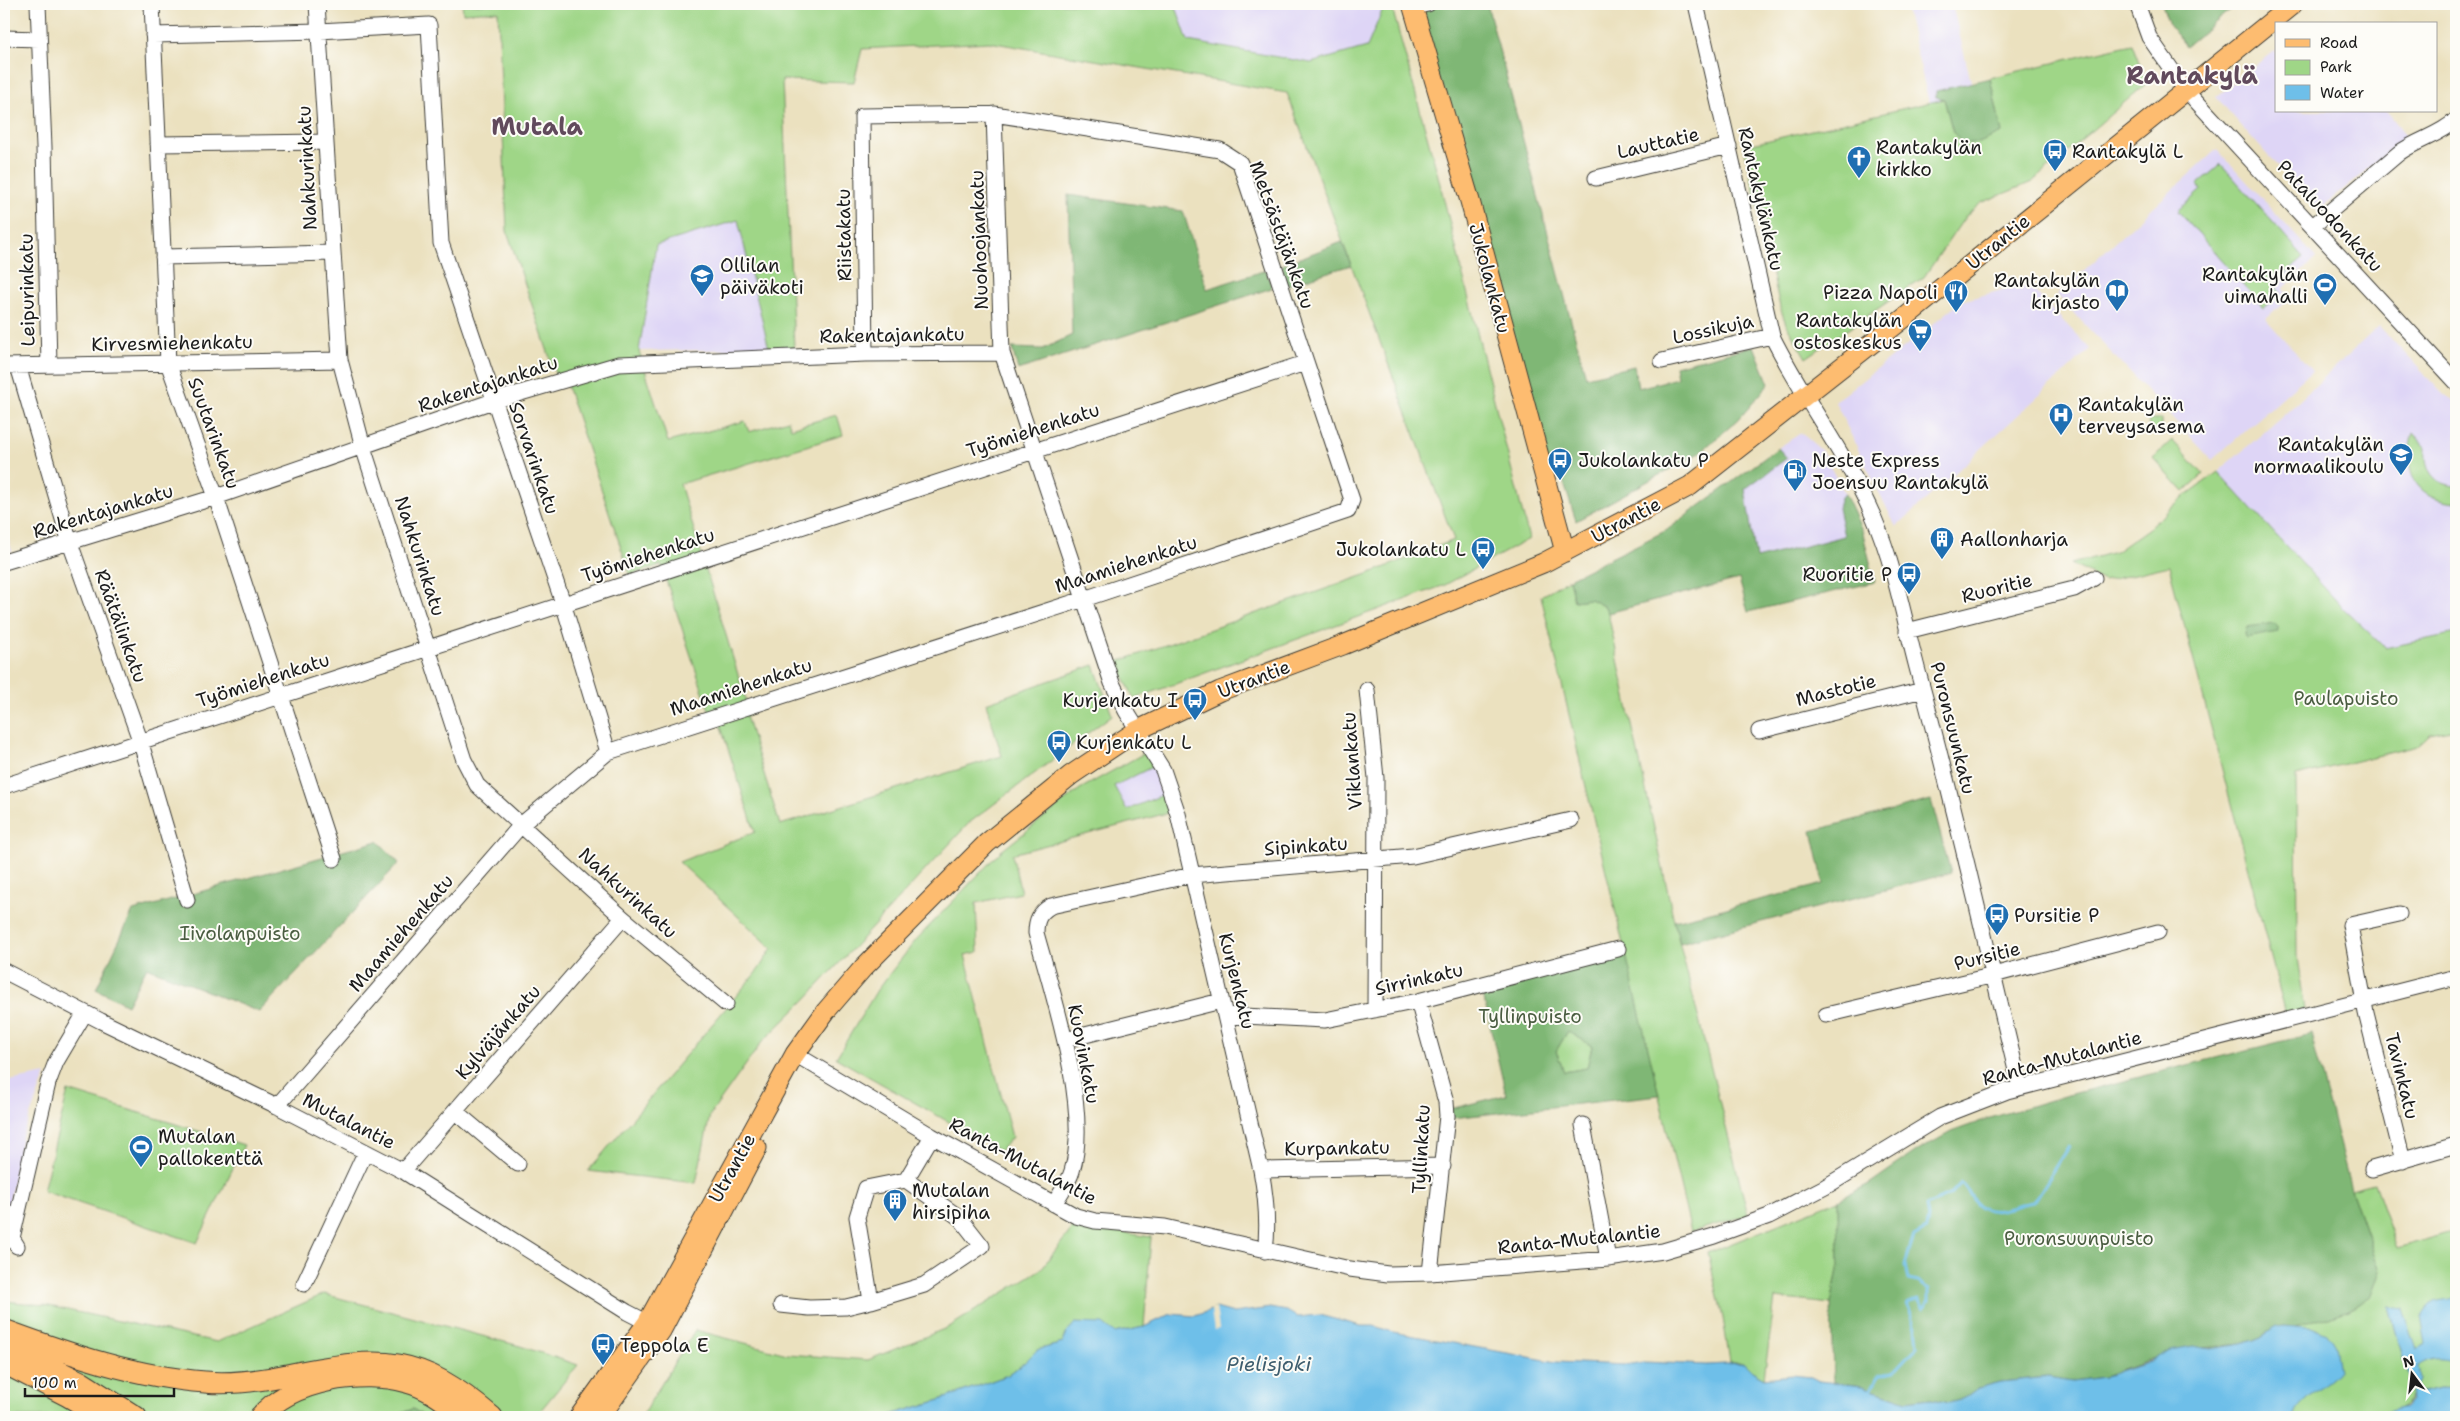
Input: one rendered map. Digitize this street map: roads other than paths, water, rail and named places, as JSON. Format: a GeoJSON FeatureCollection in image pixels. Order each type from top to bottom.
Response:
{"type":"FeatureCollection","features":[{"type":"Feature","properties":{"kind":"highway"},"geometry":{"type":"LineString","coordinates":[[4,1330],[67,1353],[109,1364],[168,1378],[206,1382],[248,1381],[354,1363],[408,1366],[443,1380],[466,1395],[492,1417]]}},
{"type":"Feature","properties":{"kind":"highway"},"geometry":{"type":"LineString","coordinates":[[4,1345],[81,1382],[136,1417]]}},
{"type":"Feature","properties":{"kind":"highway"},"geometry":{"type":"LineString","coordinates":[[4,1363],[104,1417]]}},
{"type":"Feature","properties":{"kind":"highway"},"geometry":{"type":"LineString","coordinates":[[260,1417],[284,1397],[317,1384],[345,1378],[371,1376],[406,1382],[424,1388],[466,1417]]}},
{"type":"Feature","properties":{"kind":"main road","name":"Utrantie"},"geometry":{"type":"LineString","coordinates":[[600,1417],[654,1327],[799,1057],[826,1011],[900,931],[987,843],[1071,775],[1138,730],[1220,691],[1343,646],[1458,600],[1564,552],[1690,486],[1908,315],[2292,4]]}},
{"type":"Feature","properties":{"kind":"main road","name":"Jukolankatu"},"geometry":{"type":"LineString","coordinates":[[1418,5],[1564,552]]}},
{"type":"Feature","properties":{"kind":"main road","name":"Utrantie"},"geometry":{"type":"LineString","coordinates":[[579,1417],[654,1327]]}},
{"type":"Feature","properties":{"kind":"street","name":"Leipurinkatu"},"geometry":{"type":"LineString","coordinates":[[38,4],[49,365]]}},
{"type":"Feature","properties":{"kind":"street","name":"Suutarinkatu"},"geometry":{"type":"LineString","coordinates":[[152,4],[168,363],[216,497],[279,696],[334,859]]}},
{"type":"Feature","properties":{"kind":"street","name":"Nahkurinkatu"},"geometry":{"type":"LineString","coordinates":[[317,4],[340,360],[363,447],[464,760],[477,785],[623,918],[726,1004]]}},
{"type":"Feature","properties":{"kind":"street","name":"Rantakylänkatu"},"geometry":{"type":"LineString","coordinates":[[1696,4],[1772,336],[1804,396]]}},
{"type":"Feature","properties":{"kind":"street","name":"Pataluodonkatu"},"geometry":{"type":"LineString","coordinates":[[2137,4],[2149,37],[2186,89],[2451,373],[2456,382]]}},
{"type":"Feature","properties":{"kind":"street","name":"Sorvarinkatu"},"geometry":{"type":"LineString","coordinates":[[319,31],[429,25],[442,243],[493,402],[563,603],[608,752]]}},
{"type":"Feature","properties":{"kind":"street"},"geometry":{"type":"LineString","coordinates":[[153,35],[319,31]]}},
{"type":"Feature","properties":{"kind":"street"},"geometry":{"type":"LineString","coordinates":[[4,38],[39,38]]}},
{"type":"Feature","properties":{"kind":"street","name":"Metsästäjänkatu"},"geometry":{"type":"LineString","coordinates":[[862,116],[994,114],[1220,150],[1240,163],[1352,500],[1348,511]]}},
{"type":"Feature","properties":{"kind":"street","name":"Nuohoojankatu"},"geometry":{"type":"LineString","coordinates":[[994,114],[1002,353],[1112,683],[1138,730]]}},
{"type":"Feature","properties":{"kind":"street","name":"Riistakatu"},"geometry":{"type":"LineString","coordinates":[[862,116],[865,354]]}},
{"type":"Feature","properties":{"kind":"street"},"geometry":{"type":"LineString","coordinates":[[2313,226],[2399,153],[2409,146],[2446,129],[2456,120]]}},
{"type":"Feature","properties":{"kind":"street"},"geometry":{"type":"LineString","coordinates":[[158,144],[325,142]]}},
{"type":"Feature","properties":{"kind":"street","name":"Lauttatie"},"geometry":{"type":"LineString","coordinates":[[1596,178],[1728,146]]}},
{"type":"Feature","properties":{"kind":"street"},"geometry":{"type":"LineString","coordinates":[[163,258],[332,253]]}},
{"type":"Feature","properties":{"kind":"street","name":"Lossikuja"},"geometry":{"type":"LineString","coordinates":[[1662,361],[1772,336]]}},
{"type":"Feature","properties":{"kind":"street","name":"Rakentajankatu"},"geometry":{"type":"LineString","coordinates":[[4,562],[216,497],[493,402],[619,364],[865,354],[1002,353]]}},
{"type":"Feature","properties":{"kind":"street","name":"Kirvesmiehenkatu"},"geometry":{"type":"LineString","coordinates":[[11,366],[340,360]]}},
{"type":"Feature","properties":{"kind":"street","name":"Työmiehenkatu"},"geometry":{"type":"LineString","coordinates":[[4,786],[428,646],[1305,362]]}},
{"type":"Feature","properties":{"kind":"street","name":"Räätälinkatu"},"geometry":{"type":"LineString","coordinates":[[11,366],[70,543],[140,740],[187,900]]}},
{"type":"Feature","properties":{"kind":"street","name":"Puronsuunkatu"},"geometry":{"type":"LineString","coordinates":[[1804,396],[1840,451],[1874,517],[1888,556],[1923,690],[2020,1087]]}},
{"type":"Feature","properties":{"kind":"street","name":"Maamiehenkatu"},"geometry":{"type":"LineString","coordinates":[[277,1106],[522,824],[608,752],[1084,599],[1348,511]]}},
{"type":"Feature","properties":{"kind":"street","name":"Ruoritie"},"geometry":{"type":"LineString","coordinates":[[1907,631],[2074,589],[2094,578]]}},
{"type":"Feature","properties":{"kind":"street","name":"Viklankatu"},"geometry":{"type":"LineString","coordinates":[[1367,690],[1376,778],[1375,1010]]}},
{"type":"Feature","properties":{"kind":"street","name":"Mastotie"},"geometry":{"type":"LineString","coordinates":[[1759,730],[1923,690]]}},
{"type":"Feature","properties":{"kind":"street","name":"Kurjenkatu"},"geometry":{"type":"LineString","coordinates":[[1138,730],[1163,770],[1178,814],[1261,1170],[1267,1207],[1268,1231],[1265,1251]]}},
{"type":"Feature","properties":{"kind":"street","name":"Sipinkatu"},"geometry":{"type":"LineString","coordinates":[[1044,910],[1051,906],[1192,875],[1414,856],[1571,820]]}},
{"type":"Feature","properties":{"kind":"street","name":"Kuovinkatu"},"geometry":{"type":"LineString","coordinates":[[1044,910],[1036,920],[1036,933],[1065,1040],[1077,1127],[1076,1154],[1072,1173],[1054,1204]]}},
{"type":"Feature","properties":{"kind":"street","name":"Tavinkatu"},"geometry":{"type":"LineString","coordinates":[[2399,914],[2350,925],[2364,1002],[2403,1161]]}},
{"type":"Feature","properties":{"kind":"street","name":"Kylväjänkatu"},"geometry":{"type":"LineString","coordinates":[[403,1172],[623,918]]}},
{"type":"Feature","properties":{"kind":"street","name":"Pursitie"},"geometry":{"type":"LineString","coordinates":[[1826,1015],[1993,975],[2158,932]]}},
{"type":"Feature","properties":{"kind":"street","name":"Sirrinkatu"},"geometry":{"type":"LineString","coordinates":[[1065,1040],[1223,1008],[1325,1020],[1418,1001],[1618,949]]}},
{"type":"Feature","properties":{"kind":"street","name":"Mutalantie"},"geometry":{"type":"LineString","coordinates":[[4,971],[85,1013],[277,1106],[403,1172],[654,1327]]}},
{"type":"Feature","properties":{"kind":"street","name":"Ranta-Mutalantie"},"geometry":{"type":"LineString","coordinates":[[799,1057],[932,1136],[1076,1216],[1095,1221],[1165,1227],[1350,1269],[1388,1274],[1430,1273],[1608,1260],[1663,1251],[1714,1236],[1769,1216],[1825,1187],[1898,1140],[1940,1117],[2020,1087],[2364,1002],[2456,977]]}},
{"type":"Feature","properties":{"kind":"street","name":"Tyllinkatu"},"geometry":{"type":"LineString","coordinates":[[1418,1001],[1446,1102],[1447,1116],[1430,1273]]}},
{"type":"Feature","properties":{"kind":"street"},"geometry":{"type":"LineString","coordinates":[[17,1246],[12,1238],[48,1083],[56,1062],[85,1013]]}},
{"type":"Feature","properties":{"kind":"street"},"geometry":{"type":"LineString","coordinates":[[456,1112],[518,1164]]}},
{"type":"Feature","properties":{"kind":"street"},"geometry":{"type":"LineString","coordinates":[[1583,1125],[1608,1260]]}},
{"type":"Feature","properties":{"kind":"street"},"geometry":{"type":"LineString","coordinates":[[906,1180],[932,1136]]}},
{"type":"Feature","properties":{"kind":"street"},"geometry":{"type":"LineString","coordinates":[[2372,1170],[2456,1145]]}},
{"type":"Feature","properties":{"kind":"street"},"geometry":{"type":"LineString","coordinates":[[304,1284],[364,1153]]}},
{"type":"Feature","properties":{"kind":"street","name":"Kurpankatu"},"geometry":{"type":"LineString","coordinates":[[1261,1170],[1443,1166]]}},
{"type":"Feature","properties":{"kind":"street"},"geometry":{"type":"LineString","coordinates":[[781,1305],[809,1308],[846,1307],[871,1301],[924,1286],[982,1246],[960,1218],[906,1180],[866,1188],[857,1217],[871,1301]]}},
{"type":"Feature","properties":{"kind":"water"},"geometry":{"type":"Polygon","coordinates":[[[2456,1298],[2456,1363],[2437,1359],[2427,1361],[2418,1366],[2420,1380],[2417,1387],[2420,1393],[2456,1384],[2456,1417],[2330,1417],[2357,1411],[2374,1415],[2404,1407],[2410,1400],[2412,1391],[2389,1306],[2403,1308],[2417,1350],[2426,1344],[2421,1317],[2428,1307],[2435,1302],[2456,1298]]]}},
{"type":"Feature","properties":{"kind":"water","name":"Pielisjoki"},"geometry":{"type":"Polygon","coordinates":[[[1216,1308],[1234,1313],[1270,1308],[1287,1311],[1297,1317],[1319,1315],[1361,1326],[1374,1326],[1393,1332],[1556,1362],[1626,1365],[1644,1362],[1707,1365],[1744,1363],[1752,1371],[1764,1378],[1792,1375],[1811,1377],[1819,1381],[1863,1386],[1907,1401],[1931,1398],[1949,1402],[1964,1398],[1978,1388],[2001,1382],[2047,1377],[2073,1381],[2105,1377],[2149,1362],[2170,1350],[2193,1346],[2211,1349],[2241,1344],[2256,1340],[2277,1327],[2285,1326],[2318,1329],[2327,1333],[2335,1346],[2339,1370],[2299,1405],[2294,1417],[884,1417],[940,1400],[1008,1375],[1037,1350],[1063,1343],[1067,1332],[1075,1323],[1103,1324],[1114,1333],[1144,1327],[1171,1314],[1195,1316],[1216,1308]]]}},
{"type":"Feature","properties":{"kind":"waterway"},"geometry":{"type":"LineString","coordinates":[[1871,1390],[1878,1376],[1894,1372],[1918,1346],[1916,1327],[1907,1303],[1918,1299],[1924,1309],[1929,1301],[1929,1289],[1918,1282],[1908,1280],[1905,1265],[1914,1236],[1926,1229],[1928,1218],[1926,1205],[1951,1194],[1961,1183],[1977,1204],[1990,1210],[2005,1209],[2033,1202],[2068,1147]]}},
{"type":"Feature","properties":{"kind":"place","name":"Rantakylä L"},"geometry":{"type":"Point","coordinates":[2055,172]}},
{"type":"Feature","properties":{"kind":"place","name":"Rantakylän kirkko"},"geometry":{"type":"Point","coordinates":[1859,179]}},
{"type":"Feature","properties":{"kind":"place","name":"Ollilan päiväkoti"},"geometry":{"type":"Point","coordinates":[702,297]}},
{"type":"Feature","properties":{"kind":"place","name":"Rantakylän uimahalli"},"geometry":{"type":"Point","coordinates":[2325,306]}},
{"type":"Feature","properties":{"kind":"place","name":"Rantakylän kirjasto"},"geometry":{"type":"Point","coordinates":[2117,312]}},
{"type":"Feature","properties":{"kind":"place","name":"Pizza Napoli"},"geometry":{"type":"Point","coordinates":[1956,313]}},
{"type":"Feature","properties":{"kind":"place","name":"Rantakylän ostoskeskus"},"geometry":{"type":"Point","coordinates":[1920,352]}},
{"type":"Feature","properties":{"kind":"place","name":"Rantakylän terveysasema"},"geometry":{"type":"Point","coordinates":[2061,436]}},
{"type":"Feature","properties":{"kind":"place","name":"Rantakylän normaalikoulu"},"geometry":{"type":"Point","coordinates":[2401,476]}},
{"type":"Feature","properties":{"kind":"place","name":"Jukolankatu P"},"geometry":{"type":"Point","coordinates":[1560,481]}},
{"type":"Feature","properties":{"kind":"place","name":"Neste Express Joensuu Rantakylä"},"geometry":{"type":"Point","coordinates":[1795,492]}},
{"type":"Feature","properties":{"kind":"place","name":"Aallonharja"},"geometry":{"type":"Point","coordinates":[1942,560]}},
{"type":"Feature","properties":{"kind":"place","name":"Jukolankatu L"},"geometry":{"type":"Point","coordinates":[1483,570]}},
{"type":"Feature","properties":{"kind":"place","name":"Ruoritie P"},"geometry":{"type":"Point","coordinates":[1909,595]}},
{"type":"Feature","properties":{"kind":"place","name":"Kurjenkatu I"},"geometry":{"type":"Point","coordinates":[1195,721]}},
{"type":"Feature","properties":{"kind":"place","name":"Kurjenkatu L"},"geometry":{"type":"Point","coordinates":[1059,763]}},
{"type":"Feature","properties":{"kind":"place","name":"Pursitie P"},"geometry":{"type":"Point","coordinates":[1997,936]}},
{"type":"Feature","properties":{"kind":"place","name":"Mutalan pallokenttä"},"geometry":{"type":"Point","coordinates":[141,1168]}},
{"type":"Feature","properties":{"kind":"place","name":"Mutalan hirsipiha"},"geometry":{"type":"Point","coordinates":[895,1222]}},
{"type":"Feature","properties":{"kind":"place","name":"Teppola E"},"geometry":{"type":"Point","coordinates":[603,1366]}},
{"type":"Feature","properties":{"kind":"district","name":"Rantakylä"},"geometry":{"type":"Point","coordinates":[2192,76]}},
{"type":"Feature","properties":{"kind":"district","name":"Mutala"},"geometry":{"type":"Point","coordinates":[537,127]}},
{"type":"Feature","properties":{"kind":"park label","name":"Paulapuisto"},"geometry":{"type":"Point","coordinates":[2346,698]}},
{"type":"Feature","properties":{"kind":"park label","name":"Iivolanpuisto"},"geometry":{"type":"Point","coordinates":[240,933]}},
{"type":"Feature","properties":{"kind":"park label","name":"Tyllinpuisto"},"geometry":{"type":"Point","coordinates":[1530,1016]}},
{"type":"Feature","properties":{"kind":"park label","name":"Puronsuunpuisto"},"geometry":{"type":"Point","coordinates":[2079,1238]}}]}
